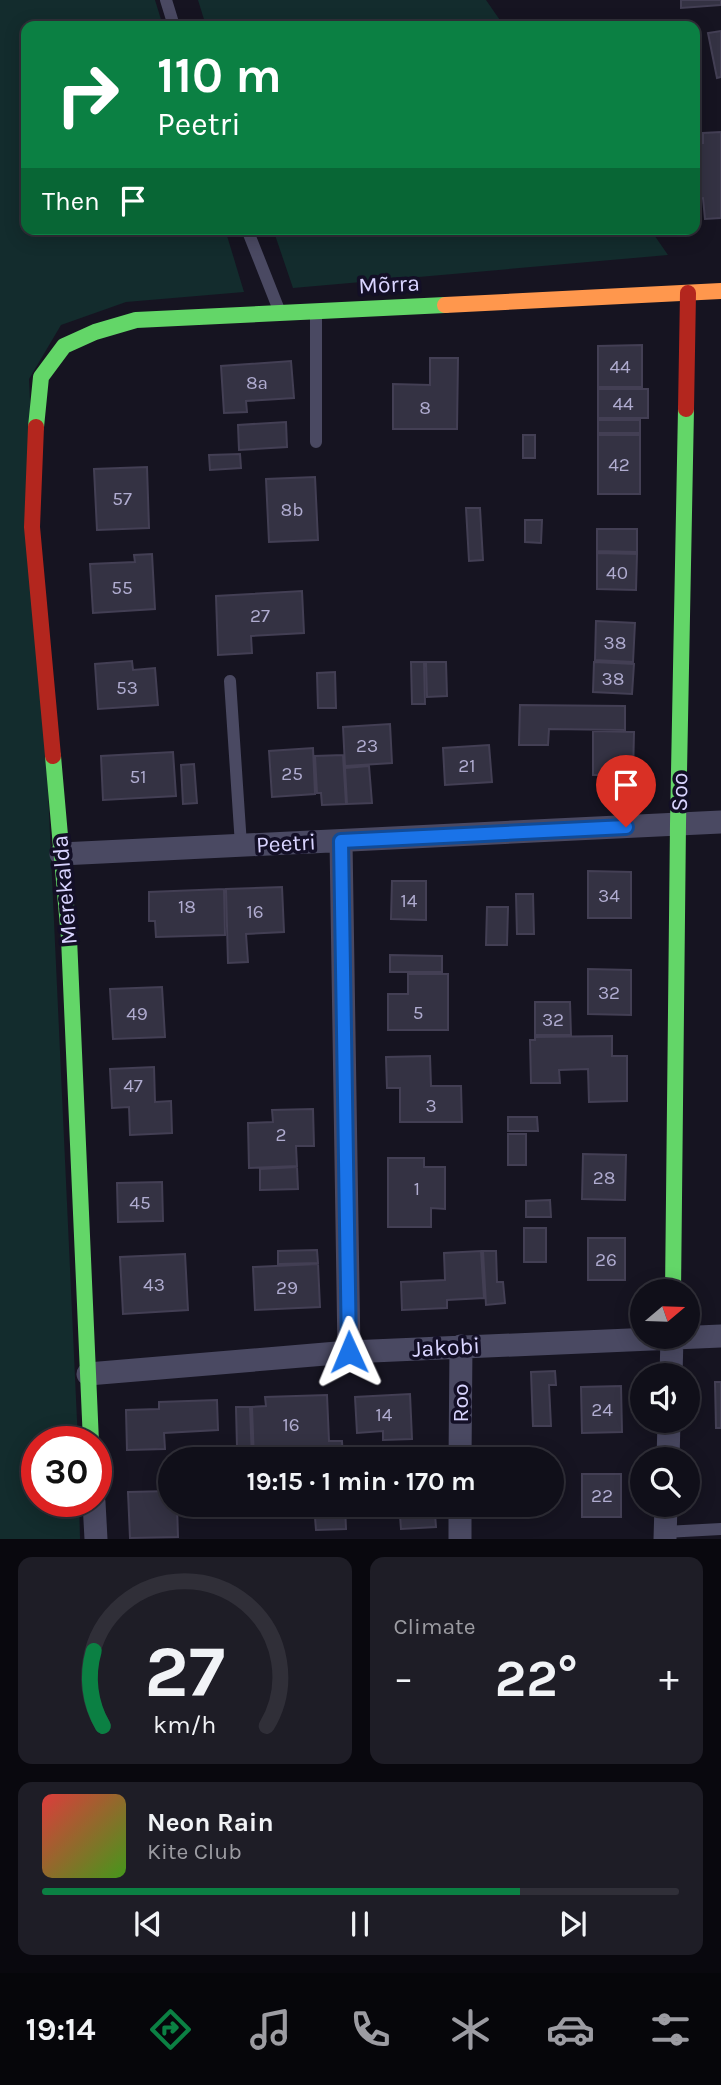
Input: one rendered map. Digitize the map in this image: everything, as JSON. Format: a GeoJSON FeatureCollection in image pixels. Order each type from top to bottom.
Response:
{"type":"FeatureCollection","features":[{"type":"Feature","properties":{"kind":"street","name":"Mõrra"},"geometry":{"type":"LineString","coordinates":[[64,346],[95,332],[136,320],[721,291]]}},
{"type":"Feature","properties":{"kind":"street","name":"Soo"},"geometry":{"type":"LineString","coordinates":[[673,1279],[688,293]]}},
{"type":"Feature","properties":{"kind":"street","name":"Merekalda"},"geometry":{"type":"LineString","coordinates":[[64,346],[41,377],[34,447],[32,527],[69,938],[90,1426]]}},
{"type":"Feature","properties":{"kind":"street","name":"Peetri"},"geometry":{"type":"LineString","coordinates":[[61,854],[721,822]]}},
{"type":"Feature","properties":{"kind":"street"},"geometry":{"type":"LineString","coordinates":[[341,841],[349,1352]]}},
{"type":"Feature","properties":{"kind":"street","name":"Jakobi"},"geometry":{"type":"LineString","coordinates":[[700,1337],[721,1336]]}},
{"type":"Feature","properties":{"kind":"street","name":"Jakobi"},"geometry":{"type":"LineString","coordinates":[[88,1374],[349,1352],[630,1340]]}},
{"type":"Feature","properties":{"kind":"street","name":"Roo"},"geometry":{"type":"LineString","coordinates":[[460,1447],[461,1346]]}},
{"type":"Feature","properties":{"kind":"street"},"geometry":{"type":"LineString","coordinates":[[95,1517],[96,1539]]}},
{"type":"Feature","properties":{"kind":"street"},"geometry":{"type":"LineString","coordinates":[[460,1517],[460,1539]]}},
{"type":"Feature","properties":{"kind":"street"},"geometry":{"type":"LineString","coordinates":[[665,1536],[666,1517]]}},
{"type":"Feature","properties":{"kind":"lane"},"geometry":{"type":"LineString","coordinates":[[166,0],[172,21]]}},
{"type":"Feature","properties":{"kind":"lane"},"geometry":{"type":"LineString","coordinates":[[249,235],[280,313]]}},
{"type":"Feature","properties":{"kind":"lane"},"geometry":{"type":"LineString","coordinates":[[316,311],[316,442]]}},
{"type":"Feature","properties":{"kind":"lane"},"geometry":{"type":"LineString","coordinates":[[230,681],[241,845]]}},
{"type":"Feature","properties":{"kind":"lane"},"geometry":{"type":"LineString","coordinates":[[665,1536],[721,1529]]}},
{"type":"Feature","properties":{"kind":"green space"},"geometry":{"type":"Polygon","coordinates":[[[0,0],[155,0],[161,21],[21,21],[21,235],[227,235],[244,292],[126,302],[61,325],[29,379],[77,1426],[21,1426],[21,1517],[79,1517],[80,1539],[0,1539],[0,0]]]}},
{"type":"Feature","properties":{"kind":"green space"},"geometry":{"type":"Polygon","coordinates":[[[198,0],[486,0],[501,21],[204,21],[198,0]]]}},
{"type":"Feature","properties":{"kind":"green space"},"geometry":{"type":"Polygon","coordinates":[[[275,235],[654,235],[668,255],[293,288],[275,235]]]}},
{"type":"Feature","properties":{"kind":"building"},"geometry":{"type":"Polygon","coordinates":[[[681,0],[721,0],[721,5],[681,8],[681,0]]]}},
{"type":"Feature","properties":{"kind":"building"},"geometry":{"type":"Polygon","coordinates":[[[721,31],[721,77],[717,78],[708,33],[721,31]]]}},
{"type":"Feature","properties":{"kind":"building"},"geometry":{"type":"Polygon","coordinates":[[[721,132],[721,218],[705,219],[703,198],[700,198],[700,143],[703,143],[703,133],[721,132]]]}},
{"type":"Feature","properties":{"kind":"building"},"geometry":{"type":"Polygon","coordinates":[[[642,345],[642,387],[598,387],[598,346],[642,345]]]}},
{"type":"Feature","properties":{"kind":"building"},"geometry":{"type":"Polygon","coordinates":[[[430,358],[458,358],[457,429],[393,429],[393,384],[430,385],[430,358]]]}},
{"type":"Feature","properties":{"kind":"building"},"geometry":{"type":"Polygon","coordinates":[[[291,361],[294,398],[246,401],[247,412],[224,413],[221,366],[291,361]]]}},
{"type":"Feature","properties":{"kind":"building"},"geometry":{"type":"Polygon","coordinates":[[[598,389],[648,389],[648,418],[598,418],[598,389]]]}},
{"type":"Feature","properties":{"kind":"building"},"geometry":{"type":"Polygon","coordinates":[[[598,420],[640,420],[640,433],[598,433],[598,420]]]}},
{"type":"Feature","properties":{"kind":"building"},"geometry":{"type":"Polygon","coordinates":[[[286,422],[287,447],[239,450],[238,425],[286,422]]]}},
{"type":"Feature","properties":{"kind":"building"},"geometry":{"type":"Polygon","coordinates":[[[523,435],[535,435],[535,458],[523,458],[523,435]]]}},
{"type":"Feature","properties":{"kind":"building"},"geometry":{"type":"Polygon","coordinates":[[[598,435],[640,435],[640,494],[598,494],[598,435]]]}},
{"type":"Feature","properties":{"kind":"building"},"geometry":{"type":"Polygon","coordinates":[[[240,454],[241,468],[210,470],[209,455],[240,454]]]}},
{"type":"Feature","properties":{"kind":"building"},"geometry":{"type":"Polygon","coordinates":[[[147,467],[149,528],[97,530],[94,469],[147,467]]]}},
{"type":"Feature","properties":{"kind":"building"},"geometry":{"type":"Polygon","coordinates":[[[315,477],[318,540],[269,542],[266,479],[315,477]]]}},
{"type":"Feature","properties":{"kind":"building"},"geometry":{"type":"Polygon","coordinates":[[[466,508],[480,508],[483,560],[469,561],[466,508]]]}},
{"type":"Feature","properties":{"kind":"building"},"geometry":{"type":"Polygon","coordinates":[[[525,520],[542,520],[541,543],[525,542],[525,520]]]}},
{"type":"Feature","properties":{"kind":"building"},"geometry":{"type":"Polygon","coordinates":[[[597,529],[637,529],[637,552],[597,551],[597,529]]]}},
{"type":"Feature","properties":{"kind":"building"},"geometry":{"type":"Polygon","coordinates":[[[597,553],[637,554],[636,590],[597,589],[597,553]]]}},
{"type":"Feature","properties":{"kind":"building"},"geometry":{"type":"Polygon","coordinates":[[[152,554],[155,609],[93,613],[90,564],[135,562],[134,555],[152,554]]]}},
{"type":"Feature","properties":{"kind":"building"},"geometry":{"type":"Polygon","coordinates":[[[302,591],[304,633],[251,636],[252,653],[218,655],[216,596],[302,591]]]}},
{"type":"Feature","properties":{"kind":"building"},"geometry":{"type":"Polygon","coordinates":[[[596,621],[635,623],[633,662],[595,660],[596,621]]]}},
{"type":"Feature","properties":{"kind":"building"},"geometry":{"type":"Polygon","coordinates":[[[132,661],[133,670],[155,668],[158,705],[98,709],[95,664],[132,661]]]}},
{"type":"Feature","properties":{"kind":"building"},"geometry":{"type":"Polygon","coordinates":[[[411,662],[424,662],[425,704],[412,704],[411,662]]]}},
{"type":"Feature","properties":{"kind":"building"},"geometry":{"type":"Polygon","coordinates":[[[426,662],[446,662],[447,696],[427,697],[426,662]]]}},
{"type":"Feature","properties":{"kind":"building"},"geometry":{"type":"Polygon","coordinates":[[[594,662],[634,664],[632,694],[593,692],[594,662]]]}},
{"type":"Feature","properties":{"kind":"building"},"geometry":{"type":"Polygon","coordinates":[[[335,672],[336,708],[318,708],[317,673],[335,672]]]}},
{"type":"Feature","properties":{"kind":"building"},"geometry":{"type":"Polygon","coordinates":[[[520,705],[625,706],[625,730],[549,729],[548,745],[519,745],[520,705]]]}},
{"type":"Feature","properties":{"kind":"building"},"geometry":{"type":"Polygon","coordinates":[[[390,724],[392,763],[345,766],[343,727],[390,724]]]}},
{"type":"Feature","properties":{"kind":"building"},"geometry":{"type":"Polygon","coordinates":[[[593,731],[634,732],[633,775],[593,775],[593,731]]]}},
{"type":"Feature","properties":{"kind":"building"},"geometry":{"type":"Polygon","coordinates":[[[489,745],[492,782],[445,785],[443,748],[489,745]]]}},
{"type":"Feature","properties":{"kind":"building"},"geometry":{"type":"Polygon","coordinates":[[[313,748],[315,794],[272,797],[269,751],[313,748]]]}},
{"type":"Feature","properties":{"kind":"building"},"geometry":{"type":"Polygon","coordinates":[[[173,752],[176,796],[103,800],[101,756],[173,752]]]}},
{"type":"Feature","properties":{"kind":"building"},"geometry":{"type":"Polygon","coordinates":[[[343,755],[346,804],[322,805],[321,793],[317,793],[315,756],[343,755]]]}},
{"type":"Feature","properties":{"kind":"building"},"geometry":{"type":"Polygon","coordinates":[[[194,764],[197,803],[183,804],[181,765],[194,764]]]}},
{"type":"Feature","properties":{"kind":"building"},"geometry":{"type":"Polygon","coordinates":[[[369,766],[372,803],[347,804],[345,768],[369,766]]]}},
{"type":"Feature","properties":{"kind":"building"},"geometry":{"type":"Polygon","coordinates":[[[588,871],[631,872],[631,918],[588,918],[588,871]]]}},
{"type":"Feature","properties":{"kind":"building"},"geometry":{"type":"Polygon","coordinates":[[[392,881],[426,881],[426,920],[391,919],[392,881]]]}},
{"type":"Feature","properties":{"kind":"building"},"geometry":{"type":"Polygon","coordinates":[[[282,887],[284,932],[246,934],[248,962],[228,963],[226,889],[282,887]]]}},
{"type":"Feature","properties":{"kind":"building"},"geometry":{"type":"Polygon","coordinates":[[[224,889],[225,935],[156,937],[155,921],[149,921],[149,892],[224,889]]]}},
{"type":"Feature","properties":{"kind":"building"},"geometry":{"type":"Polygon","coordinates":[[[516,894],[533,894],[534,934],[517,934],[516,894]]]}},
{"type":"Feature","properties":{"kind":"building"},"geometry":{"type":"Polygon","coordinates":[[[487,907],[508,907],[507,945],[486,945],[487,907]]]}},
{"type":"Feature","properties":{"kind":"building"},"geometry":{"type":"Polygon","coordinates":[[[390,955],[442,956],[442,972],[390,972],[390,955]]]}},
{"type":"Feature","properties":{"kind":"building"},"geometry":{"type":"Polygon","coordinates":[[[588,969],[631,970],[631,1015],[588,1014],[588,969]]]}},
{"type":"Feature","properties":{"kind":"building"},"geometry":{"type":"Polygon","coordinates":[[[408,974],[448,974],[448,1030],[388,1030],[388,994],[408,994],[408,974]]]}},
{"type":"Feature","properties":{"kind":"building"},"geometry":{"type":"Polygon","coordinates":[[[162,987],[165,1037],[113,1039],[110,989],[162,987]]]}},
{"type":"Feature","properties":{"kind":"building"},"geometry":{"type":"Polygon","coordinates":[[[535,1002],[570,1002],[571,1035],[535,1035],[535,1002]]]}},
{"type":"Feature","properties":{"kind":"building"},"geometry":{"type":"Polygon","coordinates":[[[612,1036],[612,1056],[627,1056],[627,1101],[589,1102],[588,1069],[559,1070],[560,1083],[531,1083],[530,1040],[535,1040],[535,1037],[612,1036]]]}},
{"type":"Feature","properties":{"kind":"building"},"geometry":{"type":"Polygon","coordinates":[[[430,1056],[431,1086],[461,1086],[462,1122],[400,1122],[400,1088],[387,1088],[386,1057],[430,1056]]]}},
{"type":"Feature","properties":{"kind":"building"},"geometry":{"type":"Polygon","coordinates":[[[154,1067],[155,1102],[171,1101],[172,1133],[130,1135],[129,1107],[112,1108],[110,1069],[154,1067]]]}},
{"type":"Feature","properties":{"kind":"building"},"geometry":{"type":"Polygon","coordinates":[[[313,1109],[314,1146],[296,1146],[297,1166],[249,1168],[248,1123],[273,1122],[272,1110],[313,1109]]]}},
{"type":"Feature","properties":{"kind":"building"},"geometry":{"type":"Polygon","coordinates":[[[508,1117],[537,1117],[538,1131],[508,1131],[508,1117]]]}},
{"type":"Feature","properties":{"kind":"building"},"geometry":{"type":"Polygon","coordinates":[[[508,1134],[526,1134],[526,1165],[508,1165],[508,1134]]]}},
{"type":"Feature","properties":{"kind":"building"},"geometry":{"type":"Polygon","coordinates":[[[583,1154],[626,1155],[625,1200],[582,1199],[583,1154]]]}},
{"type":"Feature","properties":{"kind":"building"},"geometry":{"type":"Polygon","coordinates":[[[388,1158],[424,1158],[424,1167],[445,1167],[445,1209],[431,1208],[431,1227],[388,1227],[388,1158]]]}},
{"type":"Feature","properties":{"kind":"building"},"geometry":{"type":"Polygon","coordinates":[[[297,1167],[298,1189],[260,1190],[260,1169],[297,1167]]]}},
{"type":"Feature","properties":{"kind":"building"},"geometry":{"type":"Polygon","coordinates":[[[162,1182],[163,1221],[118,1222],[117,1183],[162,1182]]]}},
{"type":"Feature","properties":{"kind":"building"},"geometry":{"type":"Polygon","coordinates":[[[550,1200],[551,1217],[526,1217],[526,1201],[550,1200]]]}},
{"type":"Feature","properties":{"kind":"building"},"geometry":{"type":"Polygon","coordinates":[[[524,1228],[546,1228],[546,1262],[524,1262],[524,1228]]]}},
{"type":"Feature","properties":{"kind":"building"},"geometry":{"type":"Polygon","coordinates":[[[588,1238],[625,1238],[625,1280],[588,1280],[588,1238]]]}},
{"type":"Feature","properties":{"kind":"building"},"geometry":{"type":"Polygon","coordinates":[[[317,1250],[318,1263],[278,1264],[278,1251],[317,1250]]]}},
{"type":"Feature","properties":{"kind":"building"},"geometry":{"type":"Polygon","coordinates":[[[481,1251],[484,1298],[447,1300],[447,1308],[402,1310],[401,1282],[445,1280],[444,1253],[481,1251]]]}},
{"type":"Feature","properties":{"kind":"building"},"geometry":{"type":"Polygon","coordinates":[[[483,1251],[496,1251],[497,1282],[503,1282],[505,1303],[486,1305],[483,1251]]]}},
{"type":"Feature","properties":{"kind":"building"},"geometry":{"type":"Polygon","coordinates":[[[185,1254],[188,1310],[123,1314],[120,1257],[185,1254]]]}},
{"type":"Feature","properties":{"kind":"building"},"geometry":{"type":"Polygon","coordinates":[[[318,1264],[320,1307],[255,1310],[253,1267],[318,1264]]]}},
{"type":"Feature","properties":{"kind":"building"},"geometry":{"type":"Polygon","coordinates":[[[555,1371],[556,1385],[549,1385],[551,1426],[533,1426],[531,1372],[555,1371]]]}},
{"type":"Feature","properties":{"kind":"building"},"geometry":{"type":"Polygon","coordinates":[[[715,1382],[721,1382],[721,1428],[716,1428],[715,1382]]]}},
{"type":"Feature","properties":{"kind":"building"},"geometry":{"type":"Polygon","coordinates":[[[621,1386],[622,1432],[582,1433],[581,1387],[621,1386]]]}},
{"type":"Feature","properties":{"kind":"building"},"geometry":{"type":"Polygon","coordinates":[[[410,1394],[412,1439],[383,1440],[383,1431],[357,1433],[355,1397],[410,1394]]]}},
{"type":"Feature","properties":{"kind":"building"},"geometry":{"type":"Polygon","coordinates":[[[327,1395],[329,1441],[342,1441],[342,1447],[254,1447],[252,1407],[266,1406],[265,1397],[327,1395]]]}},
{"type":"Feature","properties":{"kind":"building"},"geometry":{"type":"Polygon","coordinates":[[[217,1400],[218,1430],[164,1433],[165,1447],[127,1450],[126,1410],[159,1409],[159,1402],[217,1400]]]}},
{"type":"Feature","properties":{"kind":"building"},"geometry":{"type":"Polygon","coordinates":[[[236,1407],[250,1407],[252,1447],[237,1447],[236,1407]]]}},
{"type":"Feature","properties":{"kind":"building"},"geometry":{"type":"Polygon","coordinates":[[[582,1474],[621,1474],[621,1517],[582,1517],[582,1474]]]}},
{"type":"Feature","properties":{"kind":"building"},"geometry":{"type":"Polygon","coordinates":[[[158,1491],[158,1517],[177,1517],[178,1537],[130,1538],[128,1492],[158,1491]]]}},
{"type":"Feature","properties":{"kind":"building"},"geometry":{"type":"Polygon","coordinates":[[[315,1517],[346,1517],[346,1529],[316,1530],[315,1517]]]}},
{"type":"Feature","properties":{"kind":"building"},"geometry":{"type":"Polygon","coordinates":[[[400,1517],[435,1517],[436,1527],[401,1529],[400,1517]]]}},
{"type":"Feature","properties":{"kind":"traffic: fast"},"geometry":{"type":"LineString","coordinates":[[36,427],[41,377],[64,346],[95,332],[136,320],[445,305]]}},
{"type":"Feature","properties":{"kind":"traffic: fast"},"geometry":{"type":"LineString","coordinates":[[673,1279],[686,409]]}},
{"type":"Feature","properties":{"kind":"traffic: fast"},"geometry":{"type":"LineString","coordinates":[[53,756],[69,938],[90,1426]]}},
{"type":"Feature","properties":{"kind":"traffic: slow"},"geometry":{"type":"LineString","coordinates":[[445,305],[721,291]]}},
{"type":"Feature","properties":{"kind":"traffic: jam"},"geometry":{"type":"LineString","coordinates":[[686,409],[688,293]]}},
{"type":"Feature","properties":{"kind":"traffic: jam"},"geometry":{"type":"LineString","coordinates":[[36,427],[32,527],[53,756]]}},
{"type":"Feature","properties":{"kind":"route"},"geometry":{"type":"LineString","coordinates":[[349,1352],[341,841],[626,827]]}}]}
